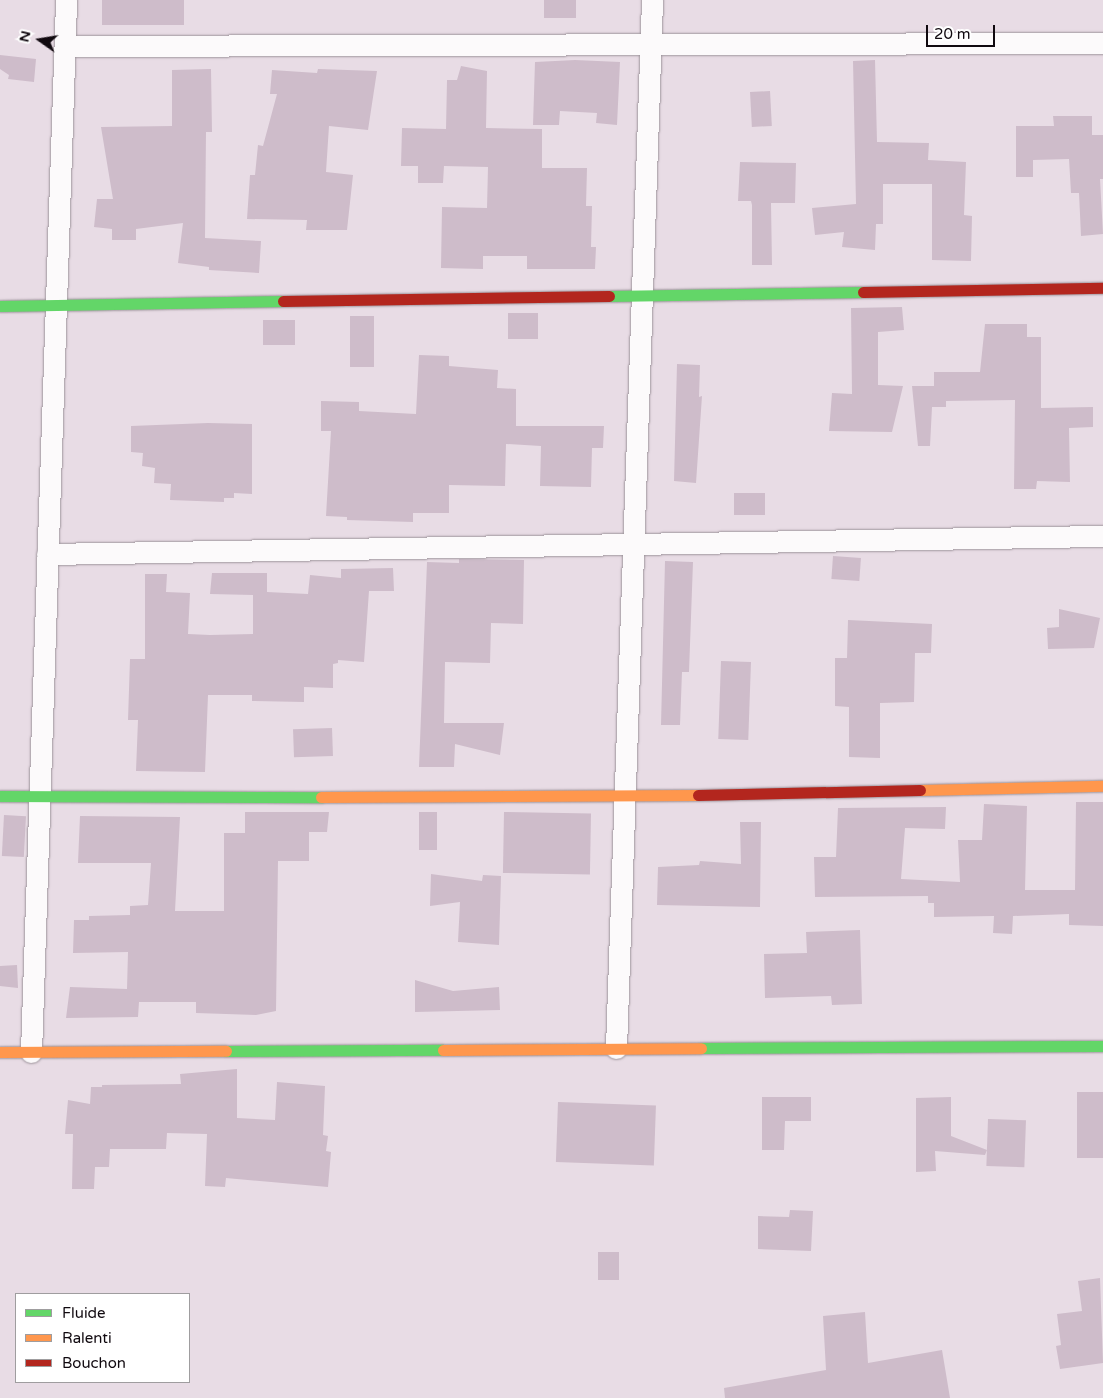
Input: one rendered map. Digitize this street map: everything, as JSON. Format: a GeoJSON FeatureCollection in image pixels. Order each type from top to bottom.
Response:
{"type":"FeatureCollection","features":[{"type":"Feature","properties":{"kind":"street"},"geometry":{"type":"LineString","coordinates":[[31,1052],[41,795],[54,305],[66,46],[66,0]]}},
{"type":"Feature","properties":{"kind":"street"},"geometry":{"type":"LineString","coordinates":[[616,1048],[652,0]]}},
{"type":"Feature","properties":{"kind":"street"},"geometry":{"type":"LineString","coordinates":[[66,46],[1103,43]]}},
{"type":"Feature","properties":{"kind":"street"},"geometry":{"type":"LineString","coordinates":[[0,306],[1103,288]]}},
{"type":"Feature","properties":{"kind":"street"},"geometry":{"type":"LineString","coordinates":[[47,554],[1103,536]]}},
{"type":"Feature","properties":{"kind":"street"},"geometry":{"type":"LineString","coordinates":[[0,796],[625,797],[1103,786]]}},
{"type":"Feature","properties":{"kind":"street"},"geometry":{"type":"LineString","coordinates":[[0,1052],[1103,1046]]}},
{"type":"Feature","properties":{"kind":"building"},"geometry":{"type":"Polygon","coordinates":[[[102,0],[184,0],[184,25],[102,25],[102,0]]]}},
{"type":"Feature","properties":{"kind":"building"},"geometry":{"type":"Polygon","coordinates":[[[544,0],[576,0],[576,18],[544,18],[544,0]]]}},
{"type":"Feature","properties":{"kind":"building"},"geometry":{"type":"Polygon","coordinates":[[[0,55],[36,59],[34,82],[8,79],[9,75],[0,69],[0,55]]]}},
{"type":"Feature","properties":{"kind":"building"},"geometry":{"type":"Polygon","coordinates":[[[575,60],[620,62],[617,125],[596,123],[597,113],[560,111],[559,125],[533,125],[535,62],[575,60]]]}},
{"type":"Feature","properties":{"kind":"building"},"geometry":{"type":"Polygon","coordinates":[[[875,60],[877,142],[929,143],[928,160],[966,162],[964,215],[972,216],[971,261],[932,260],[932,184],[883,184],[883,224],[876,224],[875,250],[842,247],[844,232],[815,235],[812,208],[856,204],[853,61],[875,60]]]}},
{"type":"Feature","properties":{"kind":"building"},"geometry":{"type":"Polygon","coordinates":[[[461,66],[487,71],[486,128],[542,129],[542,168],[587,168],[586,206],[592,206],[591,247],[596,247],[595,269],[527,269],[527,256],[483,256],[483,269],[441,268],[442,207],[487,208],[488,167],[444,166],[443,183],[418,183],[418,166],[401,166],[402,128],[446,129],[447,80],[457,80],[461,66]]]}},
{"type":"Feature","properties":{"kind":"building"},"geometry":{"type":"Polygon","coordinates":[[[211,69],[212,132],[206,132],[205,238],[261,241],[259,273],[209,270],[209,267],[178,263],[183,223],[136,229],[136,240],[112,240],[112,229],[94,227],[97,199],[113,199],[101,127],[172,126],[172,70],[211,69]]]}},
{"type":"Feature","properties":{"kind":"building"},"geometry":{"type":"Polygon","coordinates":[[[318,69],[377,71],[368,130],[329,126],[326,172],[353,175],[347,230],[306,230],[307,220],[247,219],[250,175],[255,175],[258,145],[263,146],[277,94],[270,94],[272,70],[317,73],[318,69]]]}},
{"type":"Feature","properties":{"kind":"building"},"geometry":{"type":"Polygon","coordinates":[[[770,91],[772,126],[752,127],[750,92],[770,91]]]}},
{"type":"Feature","properties":{"kind":"building"},"geometry":{"type":"Polygon","coordinates":[[[1053,116],[1092,116],[1092,135],[1103,135],[1103,179],[1100,179],[1103,234],[1081,236],[1079,193],[1071,193],[1069,159],[1033,160],[1033,177],[1016,177],[1016,126],[1054,126],[1053,116]]]}},
{"type":"Feature","properties":{"kind":"building"},"geometry":{"type":"Polygon","coordinates":[[[740,162],[796,163],[795,203],[771,203],[772,265],[752,265],[752,205],[751,201],[738,201],[740,162]]]}},
{"type":"Feature","properties":{"kind":"building"},"geometry":{"type":"Polygon","coordinates":[[[902,307],[904,330],[878,332],[878,385],[903,386],[892,432],[829,431],[832,393],[852,394],[851,308],[902,307]]]}},
{"type":"Feature","properties":{"kind":"building"},"geometry":{"type":"Polygon","coordinates":[[[508,313],[538,313],[538,339],[508,339],[508,313]]]}},
{"type":"Feature","properties":{"kind":"building"},"geometry":{"type":"Polygon","coordinates":[[[350,316],[374,316],[374,367],[350,367],[350,316]]]}},
{"type":"Feature","properties":{"kind":"building"},"geometry":{"type":"Polygon","coordinates":[[[263,320],[295,320],[295,345],[263,345],[263,320]]]}},
{"type":"Feature","properties":{"kind":"building"},"geometry":{"type":"Polygon","coordinates":[[[985,324],[1027,324],[1027,337],[1041,337],[1041,408],[1093,407],[1093,427],[1069,428],[1070,482],[1037,481],[1036,489],[1014,489],[1015,400],[946,401],[946,407],[932,407],[930,446],[918,446],[912,386],[934,386],[934,372],[980,372],[985,324]]]}},
{"type":"Feature","properties":{"kind":"building"},"geometry":{"type":"Polygon","coordinates":[[[419,355],[449,356],[449,366],[498,370],[497,388],[516,389],[516,426],[604,426],[603,448],[592,448],[591,487],[540,486],[541,446],[506,444],[505,486],[449,485],[449,513],[413,513],[413,522],[347,520],[347,517],[326,516],[331,431],[321,431],[321,401],[359,402],[359,411],[416,414],[419,355]]]}},
{"type":"Feature","properties":{"kind":"building"},"geometry":{"type":"Polygon","coordinates":[[[677,364],[700,365],[699,397],[702,396],[696,483],[674,481],[677,364]]]}},
{"type":"Feature","properties":{"kind":"building"},"geometry":{"type":"Polygon","coordinates":[[[208,423],[252,424],[252,494],[234,493],[234,498],[224,498],[224,502],[170,500],[171,484],[154,483],[155,468],[142,466],[143,453],[131,452],[131,426],[208,423]]]}},
{"type":"Feature","properties":{"kind":"building"},"geometry":{"type":"Polygon","coordinates":[[[734,493],[765,493],[765,515],[734,515],[734,493]]]}},
{"type":"Feature","properties":{"kind":"building"},"geometry":{"type":"Polygon","coordinates":[[[833,556],[861,558],[859,581],[831,579],[833,556]]]}},
{"type":"Feature","properties":{"kind":"building"},"geometry":{"type":"Polygon","coordinates":[[[459,559],[524,560],[523,624],[491,623],[490,663],[445,662],[444,723],[504,723],[500,755],[455,744],[454,767],[419,767],[427,562],[459,563],[459,559]]]}},
{"type":"Feature","properties":{"kind":"building"},"geometry":{"type":"Polygon","coordinates":[[[665,561],[693,562],[689,672],[682,672],[680,725],[661,725],[665,561]]]}},
{"type":"Feature","properties":{"kind":"building"},"geometry":{"type":"Polygon","coordinates":[[[393,568],[394,591],[369,591],[364,662],[338,660],[338,663],[333,664],[333,688],[304,687],[304,702],[252,701],[252,695],[208,695],[205,772],[136,771],[138,720],[128,720],[130,659],[145,659],[145,574],[167,574],[166,592],[190,593],[188,634],[253,634],[253,595],[210,594],[212,573],[267,573],[267,592],[308,594],[310,575],[341,578],[341,569],[393,568]]]}},
{"type":"Feature","properties":{"kind":"building"},"geometry":{"type":"Polygon","coordinates":[[[1059,609],[1100,618],[1094,648],[1048,649],[1047,628],[1059,627],[1059,609]]]}},
{"type":"Feature","properties":{"kind":"building"},"geometry":{"type":"Polygon","coordinates":[[[848,620],[932,624],[931,653],[915,653],[914,702],[880,703],[880,758],[849,757],[849,707],[835,706],[835,658],[847,658],[848,620]]]}},
{"type":"Feature","properties":{"kind":"building"},"geometry":{"type":"Polygon","coordinates":[[[721,661],[751,662],[748,740],[718,739],[721,661]]]}},
{"type":"Feature","properties":{"kind":"building"},"geometry":{"type":"Polygon","coordinates":[[[332,728],[333,756],[294,757],[293,729],[332,728]]]}},
{"type":"Feature","properties":{"kind":"building"},"geometry":{"type":"Polygon","coordinates":[[[1076,802],[1103,802],[1103,926],[1069,925],[1069,914],[1013,916],[1012,934],[993,933],[994,916],[934,917],[934,903],[928,903],[928,896],[815,897],[814,857],[836,857],[838,808],[946,807],[945,829],[905,828],[901,879],[960,882],[958,840],[982,840],[984,804],[1027,806],[1025,890],[1075,890],[1076,802]]]}},
{"type":"Feature","properties":{"kind":"building"},"geometry":{"type":"Polygon","coordinates":[[[245,812],[329,812],[327,832],[309,832],[309,861],[278,861],[276,1011],[256,1015],[196,1013],[196,1002],[139,1002],[138,1017],[66,1018],[70,987],[127,989],[128,952],[73,953],[74,920],[89,920],[89,916],[130,915],[130,906],[148,905],[151,863],[78,863],[80,816],[180,817],[175,911],[224,911],[224,833],[245,833],[245,812]]]}},
{"type":"Feature","properties":{"kind":"building"},"geometry":{"type":"Polygon","coordinates":[[[419,812],[437,812],[437,850],[419,850],[419,812]]]}},
{"type":"Feature","properties":{"kind":"building"},"geometry":{"type":"Polygon","coordinates":[[[504,812],[591,814],[590,875],[503,873],[504,812]]]}},
{"type":"Feature","properties":{"kind":"building"},"geometry":{"type":"Polygon","coordinates":[[[4,815],[26,816],[24,857],[2,856],[4,815]]]}},
{"type":"Feature","properties":{"kind":"building"},"geometry":{"type":"Polygon","coordinates":[[[740,822],[761,822],[760,907],[657,905],[658,867],[699,865],[700,861],[741,864],[740,822]]]}},
{"type":"Feature","properties":{"kind":"building"},"geometry":{"type":"Polygon","coordinates":[[[431,874],[482,881],[483,875],[501,876],[499,945],[458,942],[460,902],[430,906],[431,874]]]}},
{"type":"Feature","properties":{"kind":"building"},"geometry":{"type":"Polygon","coordinates":[[[860,930],[862,1004],[832,1005],[831,996],[765,998],[764,954],[807,953],[806,932],[860,930]]]}},
{"type":"Feature","properties":{"kind":"building"},"geometry":{"type":"Polygon","coordinates":[[[17,965],[18,988],[0,986],[0,966],[17,965]]]}},
{"type":"Feature","properties":{"kind":"building"},"geometry":{"type":"Polygon","coordinates":[[[415,980],[453,991],[499,987],[500,1010],[415,1012],[415,980]]]}},
{"type":"Feature","properties":{"kind":"building"},"geometry":{"type":"Polygon","coordinates":[[[237,1069],[237,1118],[275,1120],[277,1082],[325,1086],[323,1135],[328,1136],[326,1151],[331,1152],[328,1187],[226,1178],[225,1187],[205,1186],[207,1134],[167,1133],[166,1149],[110,1149],[109,1167],[95,1167],[94,1189],[72,1189],[73,1134],[65,1134],[68,1100],[90,1104],[91,1087],[102,1087],[102,1085],[181,1084],[180,1074],[237,1069]]]}},
{"type":"Feature","properties":{"kind":"building"},"geometry":{"type":"Polygon","coordinates":[[[1077,1092],[1103,1092],[1103,1158],[1077,1158],[1077,1092]]]}},
{"type":"Feature","properties":{"kind":"building"},"geometry":{"type":"Polygon","coordinates":[[[762,1097],[811,1097],[811,1121],[785,1121],[784,1150],[762,1150],[762,1097]]]}},
{"type":"Feature","properties":{"kind":"building"},"geometry":{"type":"Polygon","coordinates":[[[951,1097],[951,1136],[987,1150],[985,1155],[935,1151],[936,1171],[916,1172],[916,1098],[951,1097]]]}},
{"type":"Feature","properties":{"kind":"building"},"geometry":{"type":"Polygon","coordinates":[[[558,1102],[656,1105],[654,1165],[556,1162],[558,1102]]]}},
{"type":"Feature","properties":{"kind":"building"},"geometry":{"type":"Polygon","coordinates":[[[988,1119],[1026,1120],[1024,1167],[986,1166],[988,1119]]]}},
{"type":"Feature","properties":{"kind":"building"},"geometry":{"type":"Polygon","coordinates":[[[790,1210],[813,1211],[811,1251],[758,1249],[758,1216],[789,1217],[790,1210]]]}},
{"type":"Feature","properties":{"kind":"building"},"geometry":{"type":"Polygon","coordinates":[[[598,1252],[619,1252],[619,1280],[598,1280],[598,1252]]]}},
{"type":"Feature","properties":{"kind":"building"},"geometry":{"type":"Polygon","coordinates":[[[1100,1278],[1103,1363],[1060,1369],[1056,1346],[1061,1345],[1057,1314],[1082,1311],[1078,1281],[1100,1278]]]}},
{"type":"Feature","properties":{"kind":"building"},"geometry":{"type":"Polygon","coordinates":[[[865,1312],[868,1363],[942,1350],[950,1398],[725,1398],[724,1388],[826,1370],[823,1316],[865,1312]]]}},
{"type":"Feature","properties":{"kind":"traffic: fast"},"geometry":{"type":"LineString","coordinates":[[609,296],[863,292]]}},
{"type":"Feature","properties":{"kind":"traffic: fast"},"geometry":{"type":"LineString","coordinates":[[0,306],[283,301]]}},
{"type":"Feature","properties":{"kind":"traffic: fast"},"geometry":{"type":"LineString","coordinates":[[0,796],[321,797]]}},
{"type":"Feature","properties":{"kind":"traffic: fast"},"geometry":{"type":"LineString","coordinates":[[701,1048],[1103,1046]]}},
{"type":"Feature","properties":{"kind":"traffic: fast"},"geometry":{"type":"LineString","coordinates":[[226,1051],[443,1050]]}},
{"type":"Feature","properties":{"kind":"traffic: slow"},"geometry":{"type":"LineString","coordinates":[[920,790],[1103,786]]}},
{"type":"Feature","properties":{"kind":"traffic: slow"},"geometry":{"type":"LineString","coordinates":[[321,797],[698,795]]}},
{"type":"Feature","properties":{"kind":"traffic: slow"},"geometry":{"type":"LineString","coordinates":[[443,1050],[701,1048]]}},
{"type":"Feature","properties":{"kind":"traffic: slow"},"geometry":{"type":"LineString","coordinates":[[0,1052],[226,1051]]}},
{"type":"Feature","properties":{"kind":"traffic: jam"},"geometry":{"type":"LineString","coordinates":[[863,292],[1103,288]]}},
{"type":"Feature","properties":{"kind":"traffic: jam"},"geometry":{"type":"LineString","coordinates":[[283,301],[609,296]]}},
{"type":"Feature","properties":{"kind":"traffic: jam"},"geometry":{"type":"LineString","coordinates":[[698,795],[920,790]]}}]}
